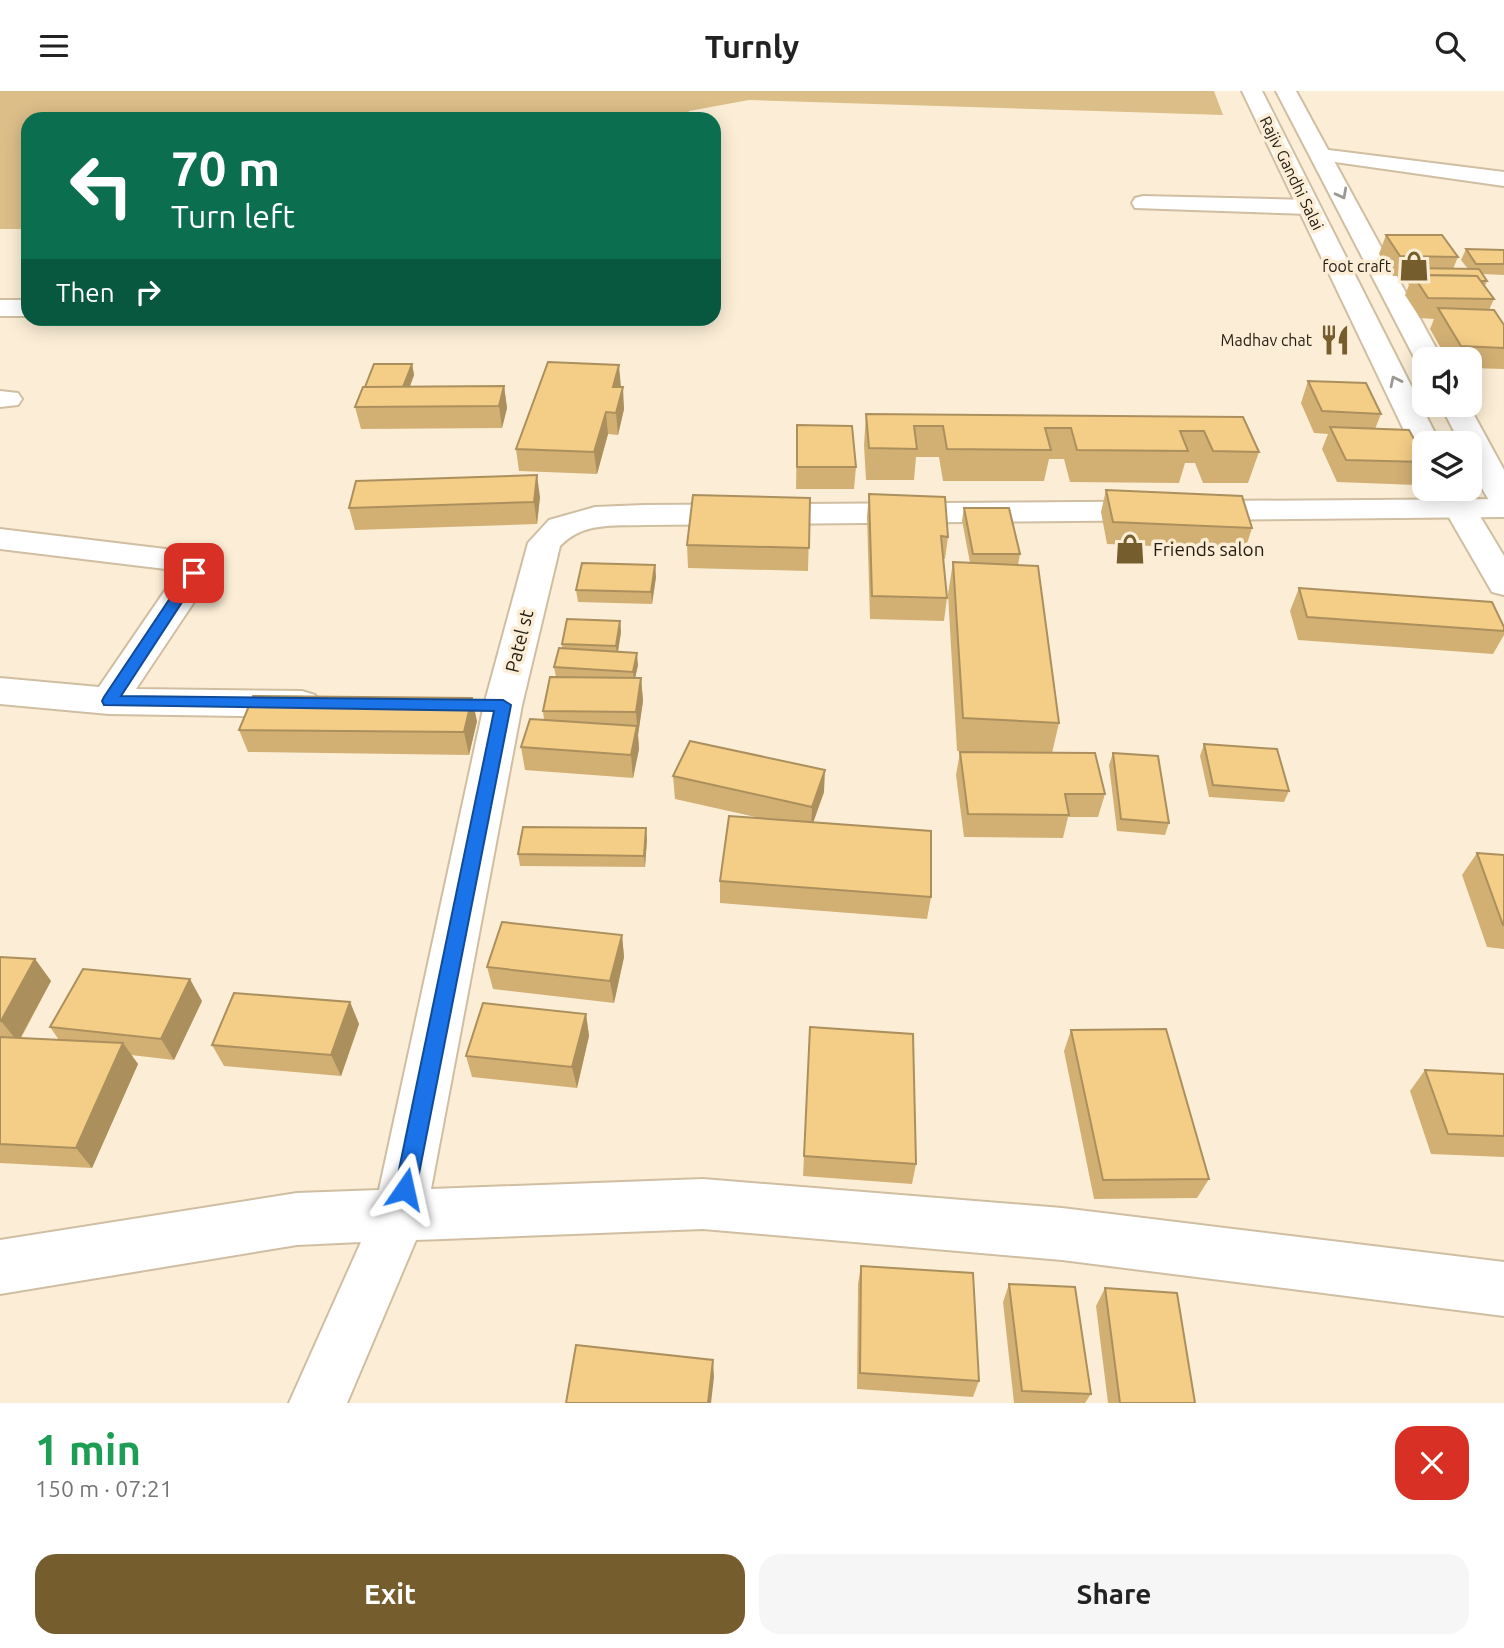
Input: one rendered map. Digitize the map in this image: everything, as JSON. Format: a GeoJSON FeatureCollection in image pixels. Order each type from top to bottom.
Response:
{"type":"FeatureCollection","features":[{"type":"Feature","properties":{"kind":"street","name":"Rajiv Gandhi Salai"},"geometry":{"type":"LineString","coordinates":[[1252,91],[1419,431]]}},
{"type":"Feature","properties":{"kind":"street","name":"Rajiv Gandhi Salai"},"geometry":{"type":"LineString","coordinates":[[1286,91],[1423,347]]}},
{"type":"Feature","properties":{"kind":"street"},"geometry":{"type":"LineString","coordinates":[[1321,155],[1504,179]]}},
{"type":"Feature","properties":{"kind":"street"},"geometry":{"type":"LineString","coordinates":[[1143,203],[1309,207]]}},
{"type":"Feature","properties":{"kind":"street"},"geometry":{"type":"LineString","coordinates":[[0,308],[21,308]]}},
{"type":"Feature","properties":{"kind":"street"},"geometry":{"type":"LineString","coordinates":[[1461,417],[1504,499]]}},
{"type":"Feature","properties":{"kind":"street","name":"Patel st"},"geometry":{"type":"LineString","coordinates":[[318,1403],[400,1216],[489,705],[544,543],[560,527],[595,517],[644,515],[1412,499]]}},
{"type":"Feature","properties":{"kind":"street"},"geometry":{"type":"LineString","coordinates":[[1454,501],[1504,584]]}},
{"type":"Feature","properties":{"kind":"street","name":"Patel st"},"geometry":{"type":"LineString","coordinates":[[1468,501],[1504,508]]}},
{"type":"Feature","properties":{"kind":"street"},"geometry":{"type":"LineString","coordinates":[[0,539],[182,561],[191,566],[194,573],[187,587],[109,701]]}},
{"type":"Feature","properties":{"kind":"street"},"geometry":{"type":"LineString","coordinates":[[0,691],[109,701],[337,704]]}},
{"type":"Feature","properties":{"kind":"street"},"geometry":{"type":"LineString","coordinates":[[3,1264],[297,1219],[703,1204],[1062,1234],[1504,1289]]}},
{"type":"Feature","properties":{"kind":"shaded area"},"geometry":{"type":"Polygon","coordinates":[[[0,91],[1214,91],[1223,115],[749,100],[689,112],[21,112],[21,229],[0,229],[0,91]]]}},
{"type":"Feature","properties":{"kind":"building"},"geometry":{"type":"Polygon","coordinates":[[[1386,235],[1442,235],[1458,257],[1400,256],[1386,235]]]}},
{"type":"Feature","properties":{"kind":"building"},"geometry":{"type":"Polygon","coordinates":[[[1466,249],[1504,250],[1504,264],[1476,264],[1466,249]]]}},
{"type":"Feature","properties":{"kind":"building"},"geometry":{"type":"Polygon","coordinates":[[[1408,268],[1479,269],[1487,281],[1480,281],[1477,276],[1413,275],[1408,268]]]}},
{"type":"Feature","properties":{"kind":"building"},"geometry":{"type":"Polygon","coordinates":[[[1413,275],[1477,276],[1494,299],[1428,298],[1413,275]]]}},
{"type":"Feature","properties":{"kind":"building"},"geometry":{"type":"Polygon","coordinates":[[[1438,308],[1494,310],[1504,325],[1504,348],[1461,346],[1438,308]]]}},
{"type":"Feature","properties":{"kind":"building"},"geometry":{"type":"Polygon","coordinates":[[[548,362],[619,365],[613,387],[623,387],[616,413],[606,412],[594,452],[516,449],[548,362]]]}},
{"type":"Feature","properties":{"kind":"building"},"geometry":{"type":"Polygon","coordinates":[[[374,364],[412,364],[403,387],[365,387],[374,364]]]}},
{"type":"Feature","properties":{"kind":"building"},"geometry":{"type":"Polygon","coordinates":[[[1308,381],[1366,383],[1381,414],[1322,411],[1308,381]]]}},
{"type":"Feature","properties":{"kind":"building"},"geometry":{"type":"Polygon","coordinates":[[[504,386],[499,406],[355,407],[363,387],[504,386]]]}},
{"type":"Feature","properties":{"kind":"building"},"geometry":{"type":"Polygon","coordinates":[[[866,414],[1243,417],[1259,452],[1213,451],[1204,431],[1180,431],[1188,451],[1077,450],[1071,428],[1045,428],[1051,450],[947,449],[943,426],[914,426],[917,449],[869,448],[866,414]]]}},
{"type":"Feature","properties":{"kind":"building"},"geometry":{"type":"Polygon","coordinates":[[[797,425],[852,426],[856,467],[797,467],[797,425]]]}},
{"type":"Feature","properties":{"kind":"building"},"geometry":{"type":"Polygon","coordinates":[[[1330,427],[1409,430],[1412,435],[1412,462],[1346,460],[1330,427]]]}},
{"type":"Feature","properties":{"kind":"building"},"geometry":{"type":"Polygon","coordinates":[[[537,475],[534,502],[349,508],[356,481],[537,475]]]}},
{"type":"Feature","properties":{"kind":"building"},"geometry":{"type":"Polygon","coordinates":[[[1106,490],[1242,496],[1252,528],[1113,522],[1106,490]]]}},
{"type":"Feature","properties":{"kind":"building"},"geometry":{"type":"Polygon","coordinates":[[[869,494],[945,497],[948,537],[941,536],[947,598],[872,596],[869,494]]]}},
{"type":"Feature","properties":{"kind":"building"},"geometry":{"type":"Polygon","coordinates":[[[693,495],[810,498],[809,548],[687,545],[693,495]]]}},
{"type":"Feature","properties":{"kind":"building"},"geometry":{"type":"Polygon","coordinates":[[[964,508],[1009,508],[1020,554],[973,554],[964,508]]]}},
{"type":"Feature","properties":{"kind":"building"},"geometry":{"type":"Polygon","coordinates":[[[953,562],[1038,566],[1059,723],[963,718],[953,562]]]}},
{"type":"Feature","properties":{"kind":"building"},"geometry":{"type":"Polygon","coordinates":[[[582,563],[655,565],[651,592],[576,590],[582,563]]]}},
{"type":"Feature","properties":{"kind":"building"},"geometry":{"type":"Polygon","coordinates":[[[1299,588],[1492,602],[1504,631],[1307,617],[1299,588]]]}},
{"type":"Feature","properties":{"kind":"building"},"geometry":{"type":"Polygon","coordinates":[[[567,619],[620,621],[616,646],[562,644],[567,619]]]}},
{"type":"Feature","properties":{"kind":"building"},"geometry":{"type":"Polygon","coordinates":[[[559,648],[637,653],[633,672],[554,667],[559,648]]]}},
{"type":"Feature","properties":{"kind":"building"},"geometry":{"type":"Polygon","coordinates":[[[550,677],[641,678],[636,712],[543,711],[550,677]]]}},
{"type":"Feature","properties":{"kind":"building"},"geometry":{"type":"Polygon","coordinates":[[[253,696],[472,698],[464,732],[239,730],[253,696]]]}},
{"type":"Feature","properties":{"kind":"building"},"geometry":{"type":"Polygon","coordinates":[[[530,719],[637,726],[631,755],[521,747],[530,719]]]}},
{"type":"Feature","properties":{"kind":"building"},"geometry":{"type":"Polygon","coordinates":[[[690,741],[825,770],[812,807],[673,776],[690,741]]]}},
{"type":"Feature","properties":{"kind":"building"},"geometry":{"type":"Polygon","coordinates":[[[1204,744],[1277,749],[1289,791],[1213,785],[1204,744]]]}},
{"type":"Feature","properties":{"kind":"building"},"geometry":{"type":"Polygon","coordinates":[[[960,752],[1095,753],[1105,794],[1065,794],[1069,815],[968,814],[960,752]]]}},
{"type":"Feature","properties":{"kind":"building"},"geometry":{"type":"Polygon","coordinates":[[[1113,753],[1158,756],[1169,823],[1121,819],[1113,753]]]}},
{"type":"Feature","properties":{"kind":"building"},"geometry":{"type":"Polygon","coordinates":[[[729,816],[931,831],[931,897],[720,881],[729,816]]]}},
{"type":"Feature","properties":{"kind":"building"},"geometry":{"type":"Polygon","coordinates":[[[523,827],[646,828],[644,856],[518,854],[523,827]]]}},
{"type":"Feature","properties":{"kind":"building"},"geometry":{"type":"Polygon","coordinates":[[[1477,853],[1504,855],[1504,925],[1503,925],[1477,853]]]}},
{"type":"Feature","properties":{"kind":"building"},"geometry":{"type":"Polygon","coordinates":[[[502,922],[622,935],[610,981],[487,967],[502,922]]]}},
{"type":"Feature","properties":{"kind":"building"},"geometry":{"type":"Polygon","coordinates":[[[0,957],[35,959],[1,1021],[0,1021],[0,957]]]}},
{"type":"Feature","properties":{"kind":"building"},"geometry":{"type":"Polygon","coordinates":[[[83,969],[190,979],[161,1039],[50,1027],[83,969]]]}},
{"type":"Feature","properties":{"kind":"building"},"geometry":{"type":"Polygon","coordinates":[[[234,993],[350,1002],[331,1055],[212,1045],[234,993]]]}},
{"type":"Feature","properties":{"kind":"building"},"geometry":{"type":"Polygon","coordinates":[[[483,1003],[586,1014],[572,1067],[466,1056],[483,1003]]]}},
{"type":"Feature","properties":{"kind":"building"},"geometry":{"type":"Polygon","coordinates":[[[810,1027],[913,1034],[916,1164],[804,1156],[810,1027]]]}},
{"type":"Feature","properties":{"kind":"building"},"geometry":{"type":"Polygon","coordinates":[[[1166,1029],[1209,1179],[1103,1180],[1071,1030],[1166,1029]]]}},
{"type":"Feature","properties":{"kind":"building"},"geometry":{"type":"Polygon","coordinates":[[[0,1037],[123,1043],[76,1148],[0,1144],[0,1037]]]}},
{"type":"Feature","properties":{"kind":"building"},"geometry":{"type":"Polygon","coordinates":[[[1425,1070],[1504,1074],[1504,1136],[1448,1134],[1425,1070]]]}},
{"type":"Feature","properties":{"kind":"building"},"geometry":{"type":"Polygon","coordinates":[[[861,1266],[973,1273],[979,1381],[860,1373],[861,1266]]]}},
{"type":"Feature","properties":{"kind":"building"},"geometry":{"type":"Polygon","coordinates":[[[1009,1284],[1075,1287],[1091,1394],[1022,1391],[1009,1284]]]}},
{"type":"Feature","properties":{"kind":"building"},"geometry":{"type":"Polygon","coordinates":[[[1105,1288],[1177,1293],[1195,1403],[1120,1403],[1105,1288]]]}},
{"type":"Feature","properties":{"kind":"building"},"geometry":{"type":"Polygon","coordinates":[[[576,1345],[713,1360],[708,1403],[566,1403],[576,1345]]]}},
{"type":"Feature","properties":{"kind":"place","name":"foot craft"},"geometry":{"type":"Point","coordinates":[1414,266]}},
{"type":"Feature","properties":{"kind":"place","name":"Madhav chat"},"geometry":{"type":"Point","coordinates":[1335,340]}},
{"type":"Feature","properties":{"kind":"place","name":"Friends salon"},"geometry":{"type":"Point","coordinates":[1130,549]}},
{"type":"Feature","properties":{"kind":"route"},"geometry":{"type":"LineString","coordinates":[[194,573],[109,701],[503,705],[405,1189]]}}]}
